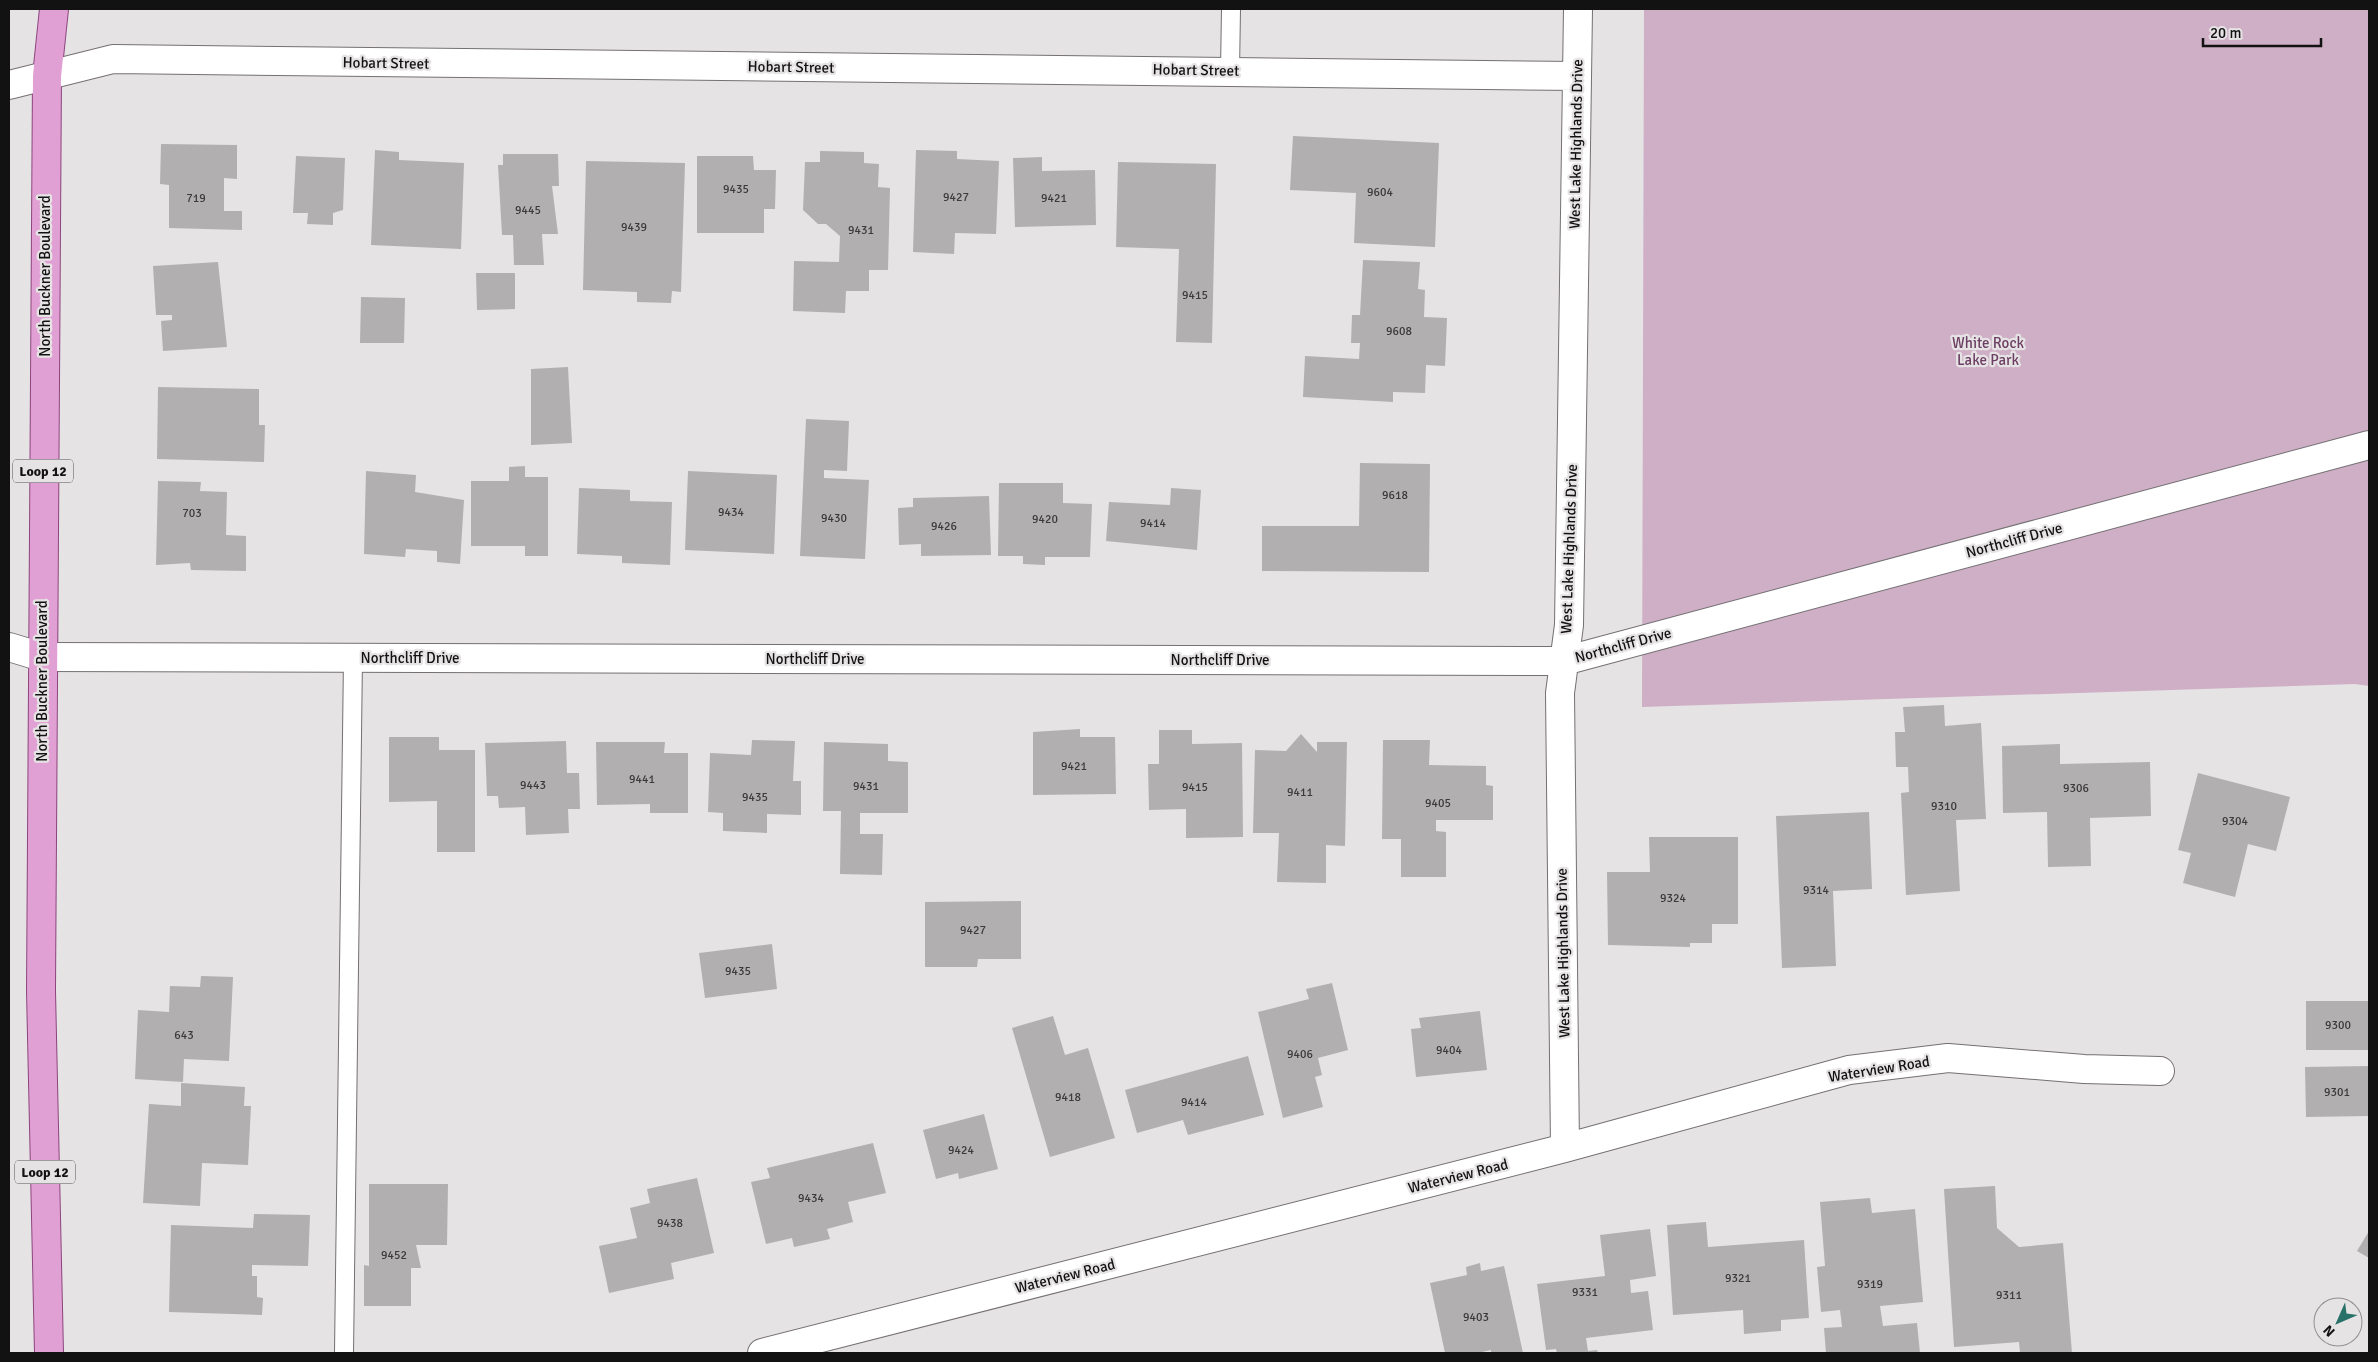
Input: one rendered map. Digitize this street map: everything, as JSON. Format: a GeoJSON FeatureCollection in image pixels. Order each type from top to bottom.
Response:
{"type":"FeatureCollection","features":[{"type":"Feature","properties":{"kind":"main road","name":"North Buckner Boulevard"},"geometry":{"type":"LineString","coordinates":[[49,1353],[41,991],[42,657],[46,76],[54,9]]}},
{"type":"Feature","properties":{"kind":"street","name":"West Lake Highlands Drive"},"geometry":{"type":"LineString","coordinates":[[1565,1148],[1560,693],[1569,625],[1578,9]]}},
{"type":"Feature","properties":{"kind":"street","name":"Hobart Street"},"geometry":{"type":"LineString","coordinates":[[9,85],[113,58],[368,63],[1577,76]]}},
{"type":"Feature","properties":{"kind":"street","name":"Northcliff Drive"},"geometry":{"type":"LineString","coordinates":[[9,663],[42,657],[1564,661],[2369,445]]}},
{"type":"Feature","properties":{"kind":"street","name":"Northcliff Drive"},"geometry":{"type":"LineString","coordinates":[[9,647],[42,657]]}},
{"type":"Feature","properties":{"kind":"street","name":"Waterview Road"},"geometry":{"type":"LineString","coordinates":[[762,1353],[1565,1148],[1849,1070],[1948,1058],[2084,1069],[2160,1071]]}},
{"type":"Feature","properties":{"kind":"lane"},"geometry":{"type":"LineString","coordinates":[[1230,71],[1231,9]]}},
{"type":"Feature","properties":{"kind":"lane"},"geometry":{"type":"LineString","coordinates":[[344,1353],[353,658]]}},
{"type":"Feature","properties":{"kind":"green space","name":"White Rock Lake Park"},"geometry":{"type":"Polygon","coordinates":[[[1644,9],[2369,9],[2369,686],[2355,684],[1642,707],[1644,9]]]}},
{"type":"Feature","properties":{"kind":"building"},"geometry":{"type":"Polygon","coordinates":[[[1293,136],[1439,143],[1435,247],[1354,243],[1356,193],[1290,190],[1293,136]]]}},
{"type":"Feature","properties":{"kind":"building"},"geometry":{"type":"Polygon","coordinates":[[[161,144],[237,145],[237,179],[224,178],[224,211],[242,211],[242,230],[169,228],[169,185],[160,184],[161,144]]]}},
{"type":"Feature","properties":{"kind":"building"},"geometry":{"type":"Polygon","coordinates":[[[375,150],[399,152],[399,160],[464,163],[461,249],[371,245],[375,150]]]}},
{"type":"Feature","properties":{"kind":"building"},"geometry":{"type":"Polygon","coordinates":[[[916,150],[957,151],[957,159],[999,161],[996,234],[955,233],[954,254],[913,252],[916,150]]]}},
{"type":"Feature","properties":{"kind":"building"},"geometry":{"type":"Polygon","coordinates":[[[820,151],[864,152],[864,163],[879,164],[878,187],[890,188],[888,270],[869,270],[869,291],[846,291],[845,313],[793,311],[794,261],[839,262],[840,236],[826,224],[818,224],[803,210],[805,162],[820,162],[820,151]]]}},
{"type":"Feature","properties":{"kind":"building"},"geometry":{"type":"Polygon","coordinates":[[[503,154],[558,154],[559,186],[552,186],[558,234],[542,234],[544,265],[514,265],[513,235],[502,235],[498,165],[503,165],[503,154]]]}},
{"type":"Feature","properties":{"kind":"building"},"geometry":{"type":"Polygon","coordinates":[[[296,156],[345,158],[343,210],[333,213],[333,225],[307,224],[308,213],[293,213],[296,156]]]}},
{"type":"Feature","properties":{"kind":"building"},"geometry":{"type":"Polygon","coordinates":[[[697,156],[753,156],[754,170],[776,170],[775,209],[764,209],[764,233],[697,233],[697,156]]]}},
{"type":"Feature","properties":{"kind":"building"},"geometry":{"type":"Polygon","coordinates":[[[1042,157],[1042,171],[1095,170],[1096,225],[1015,227],[1013,158],[1042,157]]]}},
{"type":"Feature","properties":{"kind":"building"},"geometry":{"type":"Polygon","coordinates":[[[586,161],[685,163],[681,292],[672,291],[671,303],[637,302],[637,292],[583,290],[586,161]]]}},
{"type":"Feature","properties":{"kind":"building"},"geometry":{"type":"Polygon","coordinates":[[[1118,162],[1216,164],[1212,343],[1176,342],[1179,249],[1116,247],[1118,162]]]}},
{"type":"Feature","properties":{"kind":"building"},"geometry":{"type":"Polygon","coordinates":[[[1363,260],[1420,262],[1418,289],[1425,290],[1424,317],[1447,318],[1445,366],[1426,365],[1425,393],[1393,392],[1393,402],[1303,397],[1305,356],[1359,359],[1360,343],[1351,343],[1352,315],[1360,315],[1363,260]]]}},
{"type":"Feature","properties":{"kind":"building"},"geometry":{"type":"Polygon","coordinates":[[[218,262],[227,347],[163,351],[161,321],[172,320],[172,315],[156,315],[153,266],[218,262]]]}},
{"type":"Feature","properties":{"kind":"building"},"geometry":{"type":"Polygon","coordinates":[[[476,273],[515,273],[515,309],[477,310],[476,273]]]}},
{"type":"Feature","properties":{"kind":"building"},"geometry":{"type":"Polygon","coordinates":[[[361,297],[405,298],[404,343],[360,343],[361,297]]]}},
{"type":"Feature","properties":{"kind":"building"},"geometry":{"type":"Polygon","coordinates":[[[568,367],[572,443],[531,445],[531,369],[568,367]]]}},
{"type":"Feature","properties":{"kind":"building"},"geometry":{"type":"Polygon","coordinates":[[[158,387],[259,389],[259,425],[265,425],[264,462],[157,459],[158,387]]]}},
{"type":"Feature","properties":{"kind":"building"},"geometry":{"type":"Polygon","coordinates":[[[806,419],[849,421],[847,471],[824,470],[824,478],[869,480],[865,559],[800,556],[806,419]]]}},
{"type":"Feature","properties":{"kind":"building"},"geometry":{"type":"Polygon","coordinates":[[[1360,463],[1430,464],[1429,572],[1262,571],[1262,526],[1359,526],[1360,463]]]}},
{"type":"Feature","properties":{"kind":"building"},"geometry":{"type":"Polygon","coordinates":[[[525,466],[525,477],[548,477],[548,556],[525,556],[525,546],[471,546],[471,481],[509,481],[509,467],[525,466]]]}},
{"type":"Feature","properties":{"kind":"building"},"geometry":{"type":"Polygon","coordinates":[[[366,471],[416,475],[415,492],[464,500],[460,564],[437,562],[437,551],[406,549],[405,557],[364,554],[366,471]]]}},
{"type":"Feature","properties":{"kind":"building"},"geometry":{"type":"Polygon","coordinates":[[[688,471],[777,475],[774,554],[685,550],[688,471]]]}},
{"type":"Feature","properties":{"kind":"building"},"geometry":{"type":"Polygon","coordinates":[[[158,481],[201,482],[200,491],[227,492],[226,535],[246,536],[246,571],[191,570],[190,563],[156,565],[158,481]]]}},
{"type":"Feature","properties":{"kind":"building"},"geometry":{"type":"Polygon","coordinates":[[[999,483],[1063,483],[1063,503],[1092,504],[1090,557],[1045,557],[1045,565],[1023,564],[1023,556],[998,556],[999,483]]]}},
{"type":"Feature","properties":{"kind":"building"},"geometry":{"type":"Polygon","coordinates":[[[579,488],[630,490],[630,501],[672,502],[670,565],[622,563],[622,556],[577,554],[579,488]]]}},
{"type":"Feature","properties":{"kind":"building"},"geometry":{"type":"Polygon","coordinates":[[[1171,488],[1201,490],[1197,550],[1106,541],[1109,502],[1170,505],[1171,488]]]}},
{"type":"Feature","properties":{"kind":"building"},"geometry":{"type":"Polygon","coordinates":[[[989,496],[991,555],[921,556],[921,544],[899,545],[898,508],[913,507],[913,498],[989,496]]]}},
{"type":"Feature","properties":{"kind":"building"},"geometry":{"type":"Polygon","coordinates":[[[1944,705],[1945,726],[1981,723],[1986,819],[1956,820],[1960,891],[1906,895],[1901,793],[1909,792],[1908,767],[1896,767],[1895,732],[1905,732],[1903,707],[1944,705]]]}},
{"type":"Feature","properties":{"kind":"building"},"geometry":{"type":"Polygon","coordinates":[[[1080,729],[1080,737],[1115,737],[1116,794],[1033,795],[1033,732],[1080,729]]]}},
{"type":"Feature","properties":{"kind":"building"},"geometry":{"type":"Polygon","coordinates":[[[1159,730],[1192,730],[1192,744],[1242,743],[1243,837],[1186,838],[1186,809],[1149,810],[1148,764],[1159,764],[1159,730]]]}},
{"type":"Feature","properties":{"kind":"building"},"geometry":{"type":"Polygon","coordinates":[[[1301,734],[1317,752],[1317,742],[1347,742],[1345,846],[1326,845],[1326,883],[1277,882],[1279,833],[1253,833],[1255,750],[1286,751],[1301,734]]]}},
{"type":"Feature","properties":{"kind":"building"},"geometry":{"type":"Polygon","coordinates":[[[389,737],[439,737],[439,750],[475,750],[475,852],[437,852],[437,801],[389,802],[389,737]]]}},
{"type":"Feature","properties":{"kind":"building"},"geometry":{"type":"Polygon","coordinates":[[[752,740],[795,741],[793,781],[801,781],[801,815],[767,814],[767,833],[723,831],[723,813],[708,812],[710,753],[751,755],[752,740]]]}},
{"type":"Feature","properties":{"kind":"building"},"geometry":{"type":"Polygon","coordinates":[[[1383,740],[1430,740],[1429,765],[1486,766],[1486,785],[1493,786],[1493,820],[1436,820],[1436,831],[1446,832],[1446,877],[1401,877],[1401,839],[1382,839],[1383,740]]]}},
{"type":"Feature","properties":{"kind":"building"},"geometry":{"type":"Polygon","coordinates":[[[566,741],[567,773],[579,773],[580,809],[568,809],[569,833],[526,835],[525,807],[499,808],[498,796],[487,796],[485,743],[566,741]]]}},
{"type":"Feature","properties":{"kind":"building"},"geometry":{"type":"Polygon","coordinates":[[[596,742],[665,742],[664,753],[688,753],[688,813],[650,813],[650,804],[597,805],[596,742]]]}},
{"type":"Feature","properties":{"kind":"building"},"geometry":{"type":"Polygon","coordinates":[[[824,742],[888,744],[888,761],[908,762],[908,813],[860,813],[860,834],[883,834],[882,875],[840,874],[841,811],[823,811],[824,742]]]}},
{"type":"Feature","properties":{"kind":"building"},"geometry":{"type":"Polygon","coordinates":[[[2060,744],[2060,764],[2150,762],[2151,816],[2090,818],[2091,866],[2048,867],[2047,812],[2003,813],[2002,746],[2060,744]]]}},
{"type":"Feature","properties":{"kind":"building"},"geometry":{"type":"Polygon","coordinates":[[[2198,773],[2290,797],[2276,851],[2248,844],[2235,897],[2183,883],[2191,853],[2178,850],[2198,773]]]}},
{"type":"Feature","properties":{"kind":"building"},"geometry":{"type":"Polygon","coordinates":[[[1869,812],[1872,889],[1833,891],[1836,966],[1782,968],[1776,816],[1869,812]]]}},
{"type":"Feature","properties":{"kind":"building"},"geometry":{"type":"Polygon","coordinates":[[[1649,837],[1738,837],[1738,924],[1712,924],[1712,943],[1690,943],[1690,947],[1608,945],[1607,872],[1650,872],[1649,837]]]}},
{"type":"Feature","properties":{"kind":"building"},"geometry":{"type":"Polygon","coordinates":[[[1021,901],[1021,959],[978,959],[977,967],[925,967],[925,902],[1021,901]]]}},
{"type":"Feature","properties":{"kind":"building"},"geometry":{"type":"Polygon","coordinates":[[[772,944],[777,989],[705,998],[699,953],[772,944]]]}},
{"type":"Feature","properties":{"kind":"building"},"geometry":{"type":"Polygon","coordinates":[[[201,976],[233,977],[229,1061],[184,1059],[183,1082],[135,1079],[138,1010],[169,1012],[170,986],[200,987],[201,976]]]}},
{"type":"Feature","properties":{"kind":"building"},"geometry":{"type":"Polygon","coordinates":[[[1332,983],[1348,1050],[1318,1058],[1322,1075],[1315,1077],[1323,1107],[1283,1118],[1258,1012],[1309,999],[1306,989],[1332,983]]]}},
{"type":"Feature","properties":{"kind":"building"},"geometry":{"type":"Polygon","coordinates":[[[2306,1001],[2369,1001],[2369,1050],[2306,1050],[2306,1001]]]}},
{"type":"Feature","properties":{"kind":"building"},"geometry":{"type":"Polygon","coordinates":[[[1480,1011],[1487,1070],[1416,1077],[1411,1029],[1421,1028],[1419,1018],[1480,1011]]]}},
{"type":"Feature","properties":{"kind":"building"},"geometry":{"type":"Polygon","coordinates":[[[1053,1016],[1065,1055],[1088,1048],[1115,1138],[1050,1157],[1012,1028],[1053,1016]]]}},
{"type":"Feature","properties":{"kind":"building"},"geometry":{"type":"Polygon","coordinates":[[[1248,1056],[1264,1115],[1188,1135],[1183,1120],[1137,1133],[1125,1090],[1248,1056]]]}},
{"type":"Feature","properties":{"kind":"building"},"geometry":{"type":"Polygon","coordinates":[[[2369,1066],[2369,1116],[2306,1117],[2305,1067],[2369,1066]]]}},
{"type":"Feature","properties":{"kind":"building"},"geometry":{"type":"Polygon","coordinates":[[[181,1083],[245,1087],[244,1106],[251,1106],[248,1165],[202,1163],[200,1206],[143,1203],[149,1104],[181,1106],[181,1083]]]}},
{"type":"Feature","properties":{"kind":"building"},"geometry":{"type":"Polygon","coordinates":[[[984,1114],[998,1169],[959,1179],[958,1173],[936,1179],[923,1130],[984,1114]]]}},
{"type":"Feature","properties":{"kind":"building"},"geometry":{"type":"Polygon","coordinates":[[[873,1143],[886,1193],[848,1202],[853,1222],[827,1229],[830,1239],[794,1247],[792,1238],[766,1244],[751,1182],[770,1178],[767,1168],[873,1143]]]}},
{"type":"Feature","properties":{"kind":"building"},"geometry":{"type":"Polygon","coordinates":[[[697,1178],[714,1253],[671,1263],[674,1279],[609,1293],[599,1246],[637,1238],[630,1208],[650,1203],[647,1189],[697,1178]]]}},
{"type":"Feature","properties":{"kind":"building"},"geometry":{"type":"Polygon","coordinates":[[[369,1184],[448,1184],[447,1245],[416,1245],[421,1268],[411,1268],[411,1306],[364,1306],[364,1265],[369,1266],[369,1184]]]}},
{"type":"Feature","properties":{"kind":"building"},"geometry":{"type":"Polygon","coordinates":[[[1995,1186],[1997,1228],[2019,1247],[2063,1243],[2072,1353],[2020,1353],[2019,1342],[1954,1347],[1944,1189],[1995,1186]]]}},
{"type":"Feature","properties":{"kind":"building"},"geometry":{"type":"Polygon","coordinates":[[[1870,1198],[1872,1213],[1915,1209],[1923,1302],[1880,1306],[1883,1326],[1917,1323],[1920,1353],[1826,1353],[1824,1328],[1842,1327],[1840,1310],[1821,1312],[1817,1267],[1825,1266],[1820,1202],[1870,1198]]]}},
{"type":"Feature","properties":{"kind":"building"},"geometry":{"type":"Polygon","coordinates":[[[254,1214],[310,1215],[308,1266],[252,1265],[252,1276],[257,1276],[257,1297],[263,1298],[262,1315],[169,1312],[171,1225],[253,1228],[254,1214]]]}},
{"type":"Feature","properties":{"kind":"building"},"geometry":{"type":"Polygon","coordinates":[[[1706,1222],[1708,1247],[1804,1240],[1809,1318],[1781,1320],[1781,1331],[1744,1334],[1743,1310],[1673,1315],[1667,1225],[1706,1222]]]}},
{"type":"Feature","properties":{"kind":"building"},"geometry":{"type":"Polygon","coordinates":[[[1650,1229],[1656,1276],[1630,1280],[1631,1293],[1648,1291],[1653,1330],[1586,1338],[1588,1351],[1597,1350],[1598,1353],[1557,1353],[1556,1349],[1546,1350],[1537,1284],[1605,1276],[1600,1235],[1650,1229]]]}},
{"type":"Feature","properties":{"kind":"building"},"geometry":{"type":"Polygon","coordinates":[[[2369,1231],[2369,1258],[2357,1251],[2369,1231]]]}},
{"type":"Feature","properties":{"kind":"building"},"geometry":{"type":"Polygon","coordinates":[[[1480,1263],[1481,1271],[1504,1266],[1523,1353],[1491,1353],[1491,1350],[1477,1353],[1445,1353],[1430,1283],[1467,1275],[1466,1267],[1480,1263]]]}}]}
